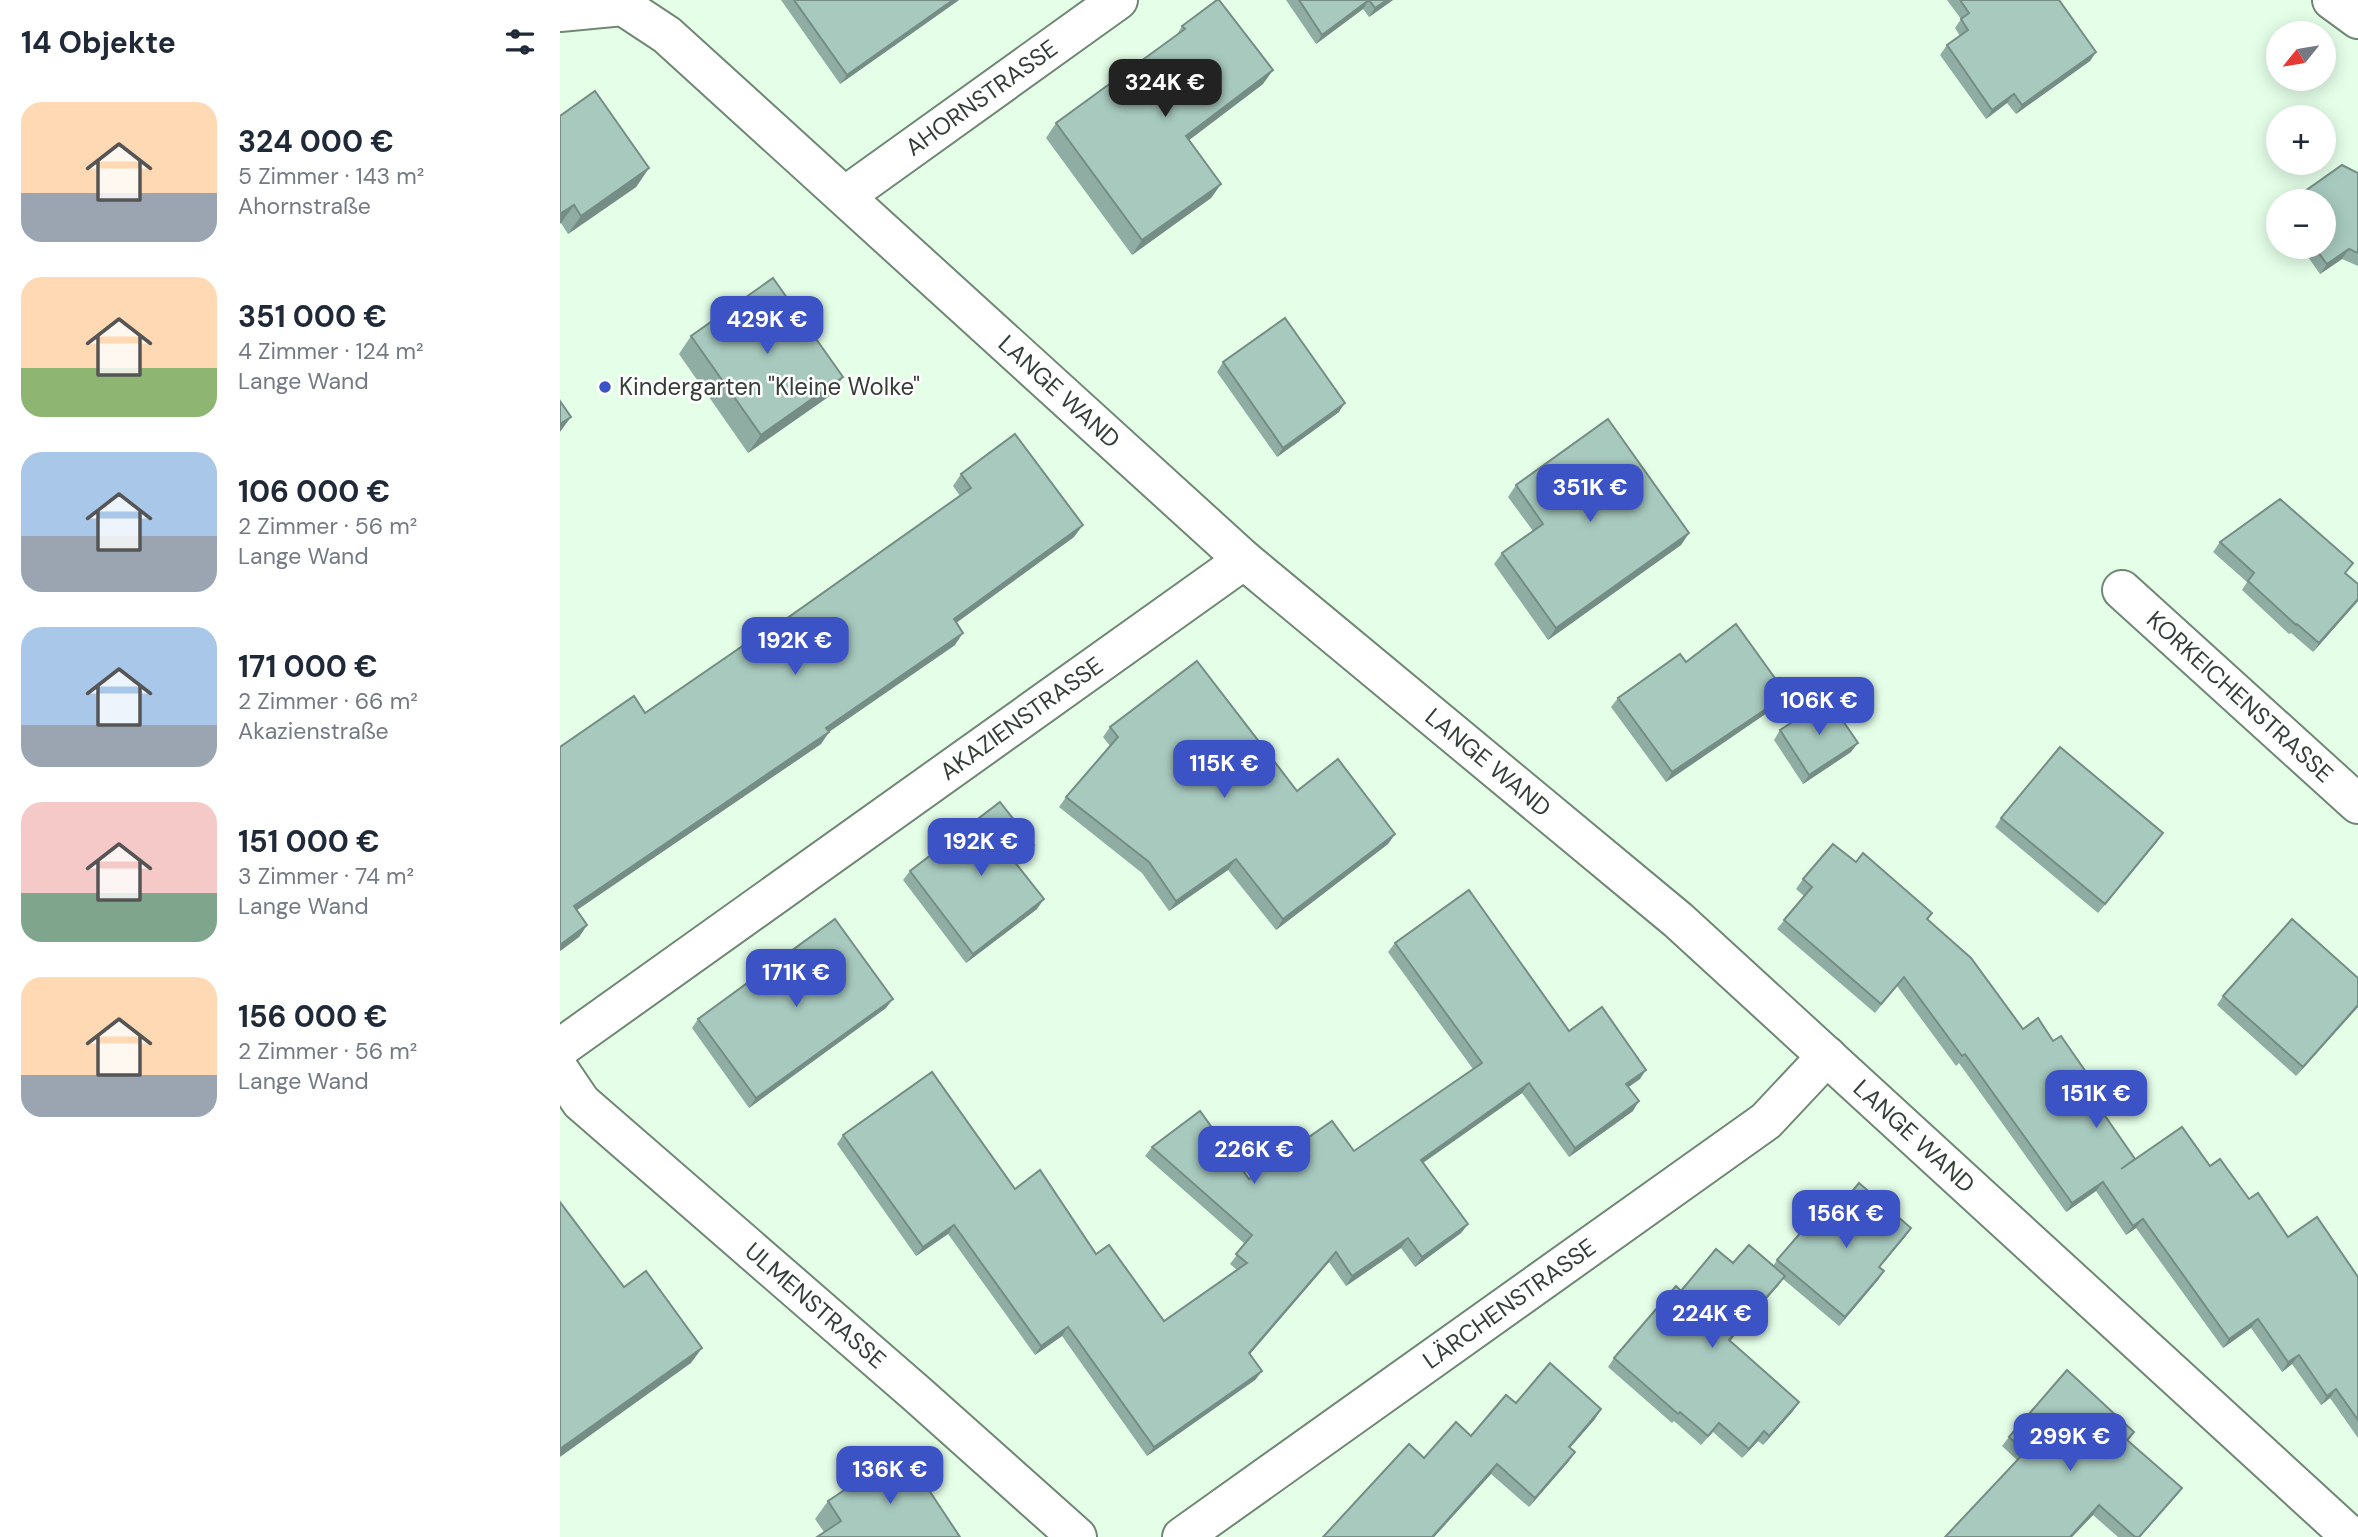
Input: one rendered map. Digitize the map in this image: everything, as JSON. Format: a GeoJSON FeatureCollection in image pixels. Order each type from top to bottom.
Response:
{"type":"FeatureCollection","features":[{"type":"Feature","properties":{"kind":"street","name":"AHORNSTRASSE"},"geometry":{"type":"LineString","coordinates":[[845,196],[1118,0]]}},
{"type":"Feature","properties":{"kind":"street"},"geometry":{"type":"LineString","coordinates":[[2332,0],[2358,19]]}},
{"type":"Feature","properties":{"kind":"street","name":"LANGE WAND"},"geometry":{"type":"LineString","coordinates":[[621,3],[667,35],[1244,560],[1678,920],[2349,1532]]}},
{"type":"Feature","properties":{"kind":"street"},"geometry":{"type":"LineString","coordinates":[[560,12],[621,3]]}},
{"type":"Feature","properties":{"kind":"street","name":"AKAZIENSTRASSE"},"geometry":{"type":"LineString","coordinates":[[560,1048],[1244,560]]}},
{"type":"Feature","properties":{"kind":"street","name":"KORKEICHENSTRASSE"},"geometry":{"type":"LineString","coordinates":[[2122,590],[2358,804]]}},
{"type":"Feature","properties":{"kind":"street","name":"LÄRCHENSTRASSE"},"geometry":{"type":"LineString","coordinates":[[1182,1537],[1766,1121],[1827,1056]]}},
{"type":"Feature","properties":{"kind":"street","name":"ULMENSTRASSE"},"geometry":{"type":"LineString","coordinates":[[560,1070],[581,1102],[1077,1537]]}},
{"type":"Feature","properties":{"kind":"building"},"geometry":{"type":"Polygon","coordinates":[[[794,0],[953,0],[847,75],[794,0]]]}},
{"type":"Feature","properties":{"kind":"building"},"geometry":{"type":"Polygon","coordinates":[[[1217,0],[1273,70],[1186,136],[1221,184],[1142,240],[1056,123],[1185,29],[1182,26],[1217,0]]]}},
{"type":"Feature","properties":{"kind":"building"},"geometry":{"type":"Polygon","coordinates":[[[1299,0],[1369,0],[1322,35],[1299,0]]]}},
{"type":"Feature","properties":{"kind":"building"},"geometry":{"type":"Polygon","coordinates":[[[1369,0],[1387,0],[1375,8],[1369,0]]]}},
{"type":"Feature","properties":{"kind":"building"},"geometry":{"type":"Polygon","coordinates":[[[1960,0],[2059,0],[2096,52],[2022,105],[2014,94],[1992,110],[1947,45],[1968,30],[1961,19],[1969,13],[1960,0]]]}},
{"type":"Feature","properties":{"kind":"building"},"geometry":{"type":"Polygon","coordinates":[[[595,91],[649,168],[581,216],[574,205],[560,214],[560,116],[595,91]]]}},
{"type":"Feature","properties":{"kind":"building"},"geometry":{"type":"Polygon","coordinates":[[[2342,165],[2358,173],[2358,253],[2349,249],[2336,258],[2336,189],[2308,189],[2328,175],[2336,175],[2336,169],[2342,165]]]}},
{"type":"Feature","properties":{"kind":"building"},"geometry":{"type":"Polygon","coordinates":[[[773,278],[843,377],[761,435],[691,336],[773,278]]]}},
{"type":"Feature","properties":{"kind":"building"},"geometry":{"type":"Polygon","coordinates":[[[1285,318],[1345,403],[1283,448],[1223,362],[1285,318]]]}},
{"type":"Feature","properties":{"kind":"building"},"geometry":{"type":"Polygon","coordinates":[[[560,401],[571,417],[560,424],[560,401]]]}},
{"type":"Feature","properties":{"kind":"building"},"geometry":{"type":"Polygon","coordinates":[[[1608,419],[1689,533],[1556,628],[1502,553],[1543,524],[1516,485],[1608,419]]]}},
{"type":"Feature","properties":{"kind":"building"},"geometry":{"type":"Polygon","coordinates":[[[1015,434],[1083,525],[954,619],[963,633],[826,728],[829,732],[574,906],[587,925],[560,945],[560,747],[634,696],[645,713],[760,634],[762,636],[971,488],[961,474],[1015,434]]]}},
{"type":"Feature","properties":{"kind":"building"},"geometry":{"type":"Polygon","coordinates":[[[2280,499],[2353,563],[2345,573],[2358,584],[2358,599],[2319,643],[2248,581],[2254,573],[2220,542],[2280,499]]]}},
{"type":"Feature","properties":{"kind":"building"},"geometry":{"type":"Polygon","coordinates":[[[1736,624],[1787,695],[1672,772],[1618,698],[1680,654],[1686,662],[1736,624]]]}},
{"type":"Feature","properties":{"kind":"building"},"geometry":{"type":"Polygon","coordinates":[[[1197,661],[1297,791],[1338,759],[1395,834],[1283,919],[1236,859],[1176,901],[1149,862],[1066,797],[1118,737],[1110,727],[1197,661]]]}},
{"type":"Feature","properties":{"kind":"building"},"geometry":{"type":"Polygon","coordinates":[[[1828,699],[1858,743],[1809,775],[1780,730],[1828,699]]]}},
{"type":"Feature","properties":{"kind":"building"},"geometry":{"type":"Polygon","coordinates":[[[2060,747],[2163,833],[2105,904],[2001,818],[2060,747]]]}},
{"type":"Feature","properties":{"kind":"building"},"geometry":{"type":"Polygon","coordinates":[[[1000,802],[1034,845],[1014,861],[1044,899],[973,954],[910,871],[1000,802]]]}},
{"type":"Feature","properties":{"kind":"building"},"geometry":{"type":"Polygon","coordinates":[[[1833,844],[1856,862],[1863,853],[1932,913],[1927,919],[1971,958],[2023,1029],[2038,1018],[2053,1041],[2061,1036],[2086,1072],[2078,1077],[2135,1159],[2121,1169],[2182,1127],[2210,1166],[2220,1159],[2249,1199],[2258,1193],[2288,1237],[2317,1217],[2358,1277],[2358,1420],[2336,1389],[2327,1396],[2299,1355],[2288,1362],[2258,1319],[2229,1339],[2143,1219],[2133,1226],[2103,1182],[2072,1203],[1965,1054],[1962,1056],[1904,977],[1881,1004],[1784,920],[1812,887],[1803,879],[1833,844]]]}},
{"type":"Feature","properties":{"kind":"building"},"geometry":{"type":"Polygon","coordinates":[[[1469,890],[1569,1031],[1602,1007],[1646,1070],[1626,1084],[1639,1101],[1575,1148],[1529,1083],[1421,1160],[1468,1224],[1422,1257],[1408,1238],[1352,1276],[1336,1252],[1249,1353],[1262,1371],[1154,1447],[1068,1327],[1041,1346],[954,1225],[923,1247],[843,1135],[932,1072],[1015,1189],[1040,1170],[1096,1254],[1109,1245],[1164,1321],[1247,1263],[1236,1254],[1252,1235],[1152,1147],[1200,1111],[1249,1179],[1332,1121],[1354,1151],[1482,1063],[1395,943],[1469,890]]]}},
{"type":"Feature","properties":{"kind":"building"},"geometry":{"type":"Polygon","coordinates":[[[835,919],[893,999],[756,1098],[698,1019],[835,919]]]}},
{"type":"Feature","properties":{"kind":"building"},"geometry":{"type":"Polygon","coordinates":[[[2292,919],[2358,978],[2358,1005],[2303,1067],[2223,996],[2292,919]]]}},
{"type":"Feature","properties":{"kind":"building"},"geometry":{"type":"Polygon","coordinates":[[[1859,1183],[1911,1228],[1879,1267],[1884,1271],[1845,1317],[1777,1260],[1816,1215],[1826,1223],[1859,1183]]]}},
{"type":"Feature","properties":{"kind":"building"},"geometry":{"type":"Polygon","coordinates":[[[560,1202],[624,1287],[646,1271],[702,1348],[560,1449],[560,1202]]]}},
{"type":"Feature","properties":{"kind":"building"},"geometry":{"type":"Polygon","coordinates":[[[1749,1245],[1785,1276],[1729,1340],[1799,1402],[1769,1436],[1764,1431],[1749,1449],[1719,1423],[1708,1436],[1680,1412],[1678,1414],[1614,1358],[1676,1286],[1681,1291],[1716,1249],[1733,1263],[1749,1245]]]}},
{"type":"Feature","properties":{"kind":"building"},"geometry":{"type":"Polygon","coordinates":[[[1550,1363],[1601,1409],[1569,1447],[1575,1452],[1535,1498],[1497,1464],[1433,1537],[1323,1537],[1409,1444],[1424,1458],[1456,1422],[1471,1436],[1506,1395],[1516,1403],[1550,1363]]]}},
{"type":"Feature","properties":{"kind":"building"},"geometry":{"type":"Polygon","coordinates":[[[2067,1370],[2134,1432],[2127,1440],[2182,1488],[2139,1537],[2135,1537],[2099,1505],[2070,1537],[1945,1537],[2025,1452],[2009,1437],[2067,1370]]]}},
{"type":"Feature","properties":{"kind":"building"},"geometry":{"type":"Polygon","coordinates":[[[903,1451],[960,1537],[817,1537],[841,1521],[828,1501],[903,1451]]]}},
{"type":"Feature","properties":{"kind":"place","name":"Kindergarten \"Kleine Wolke\""},"geometry":{"type":"Point","coordinates":[605,387]}}]}
